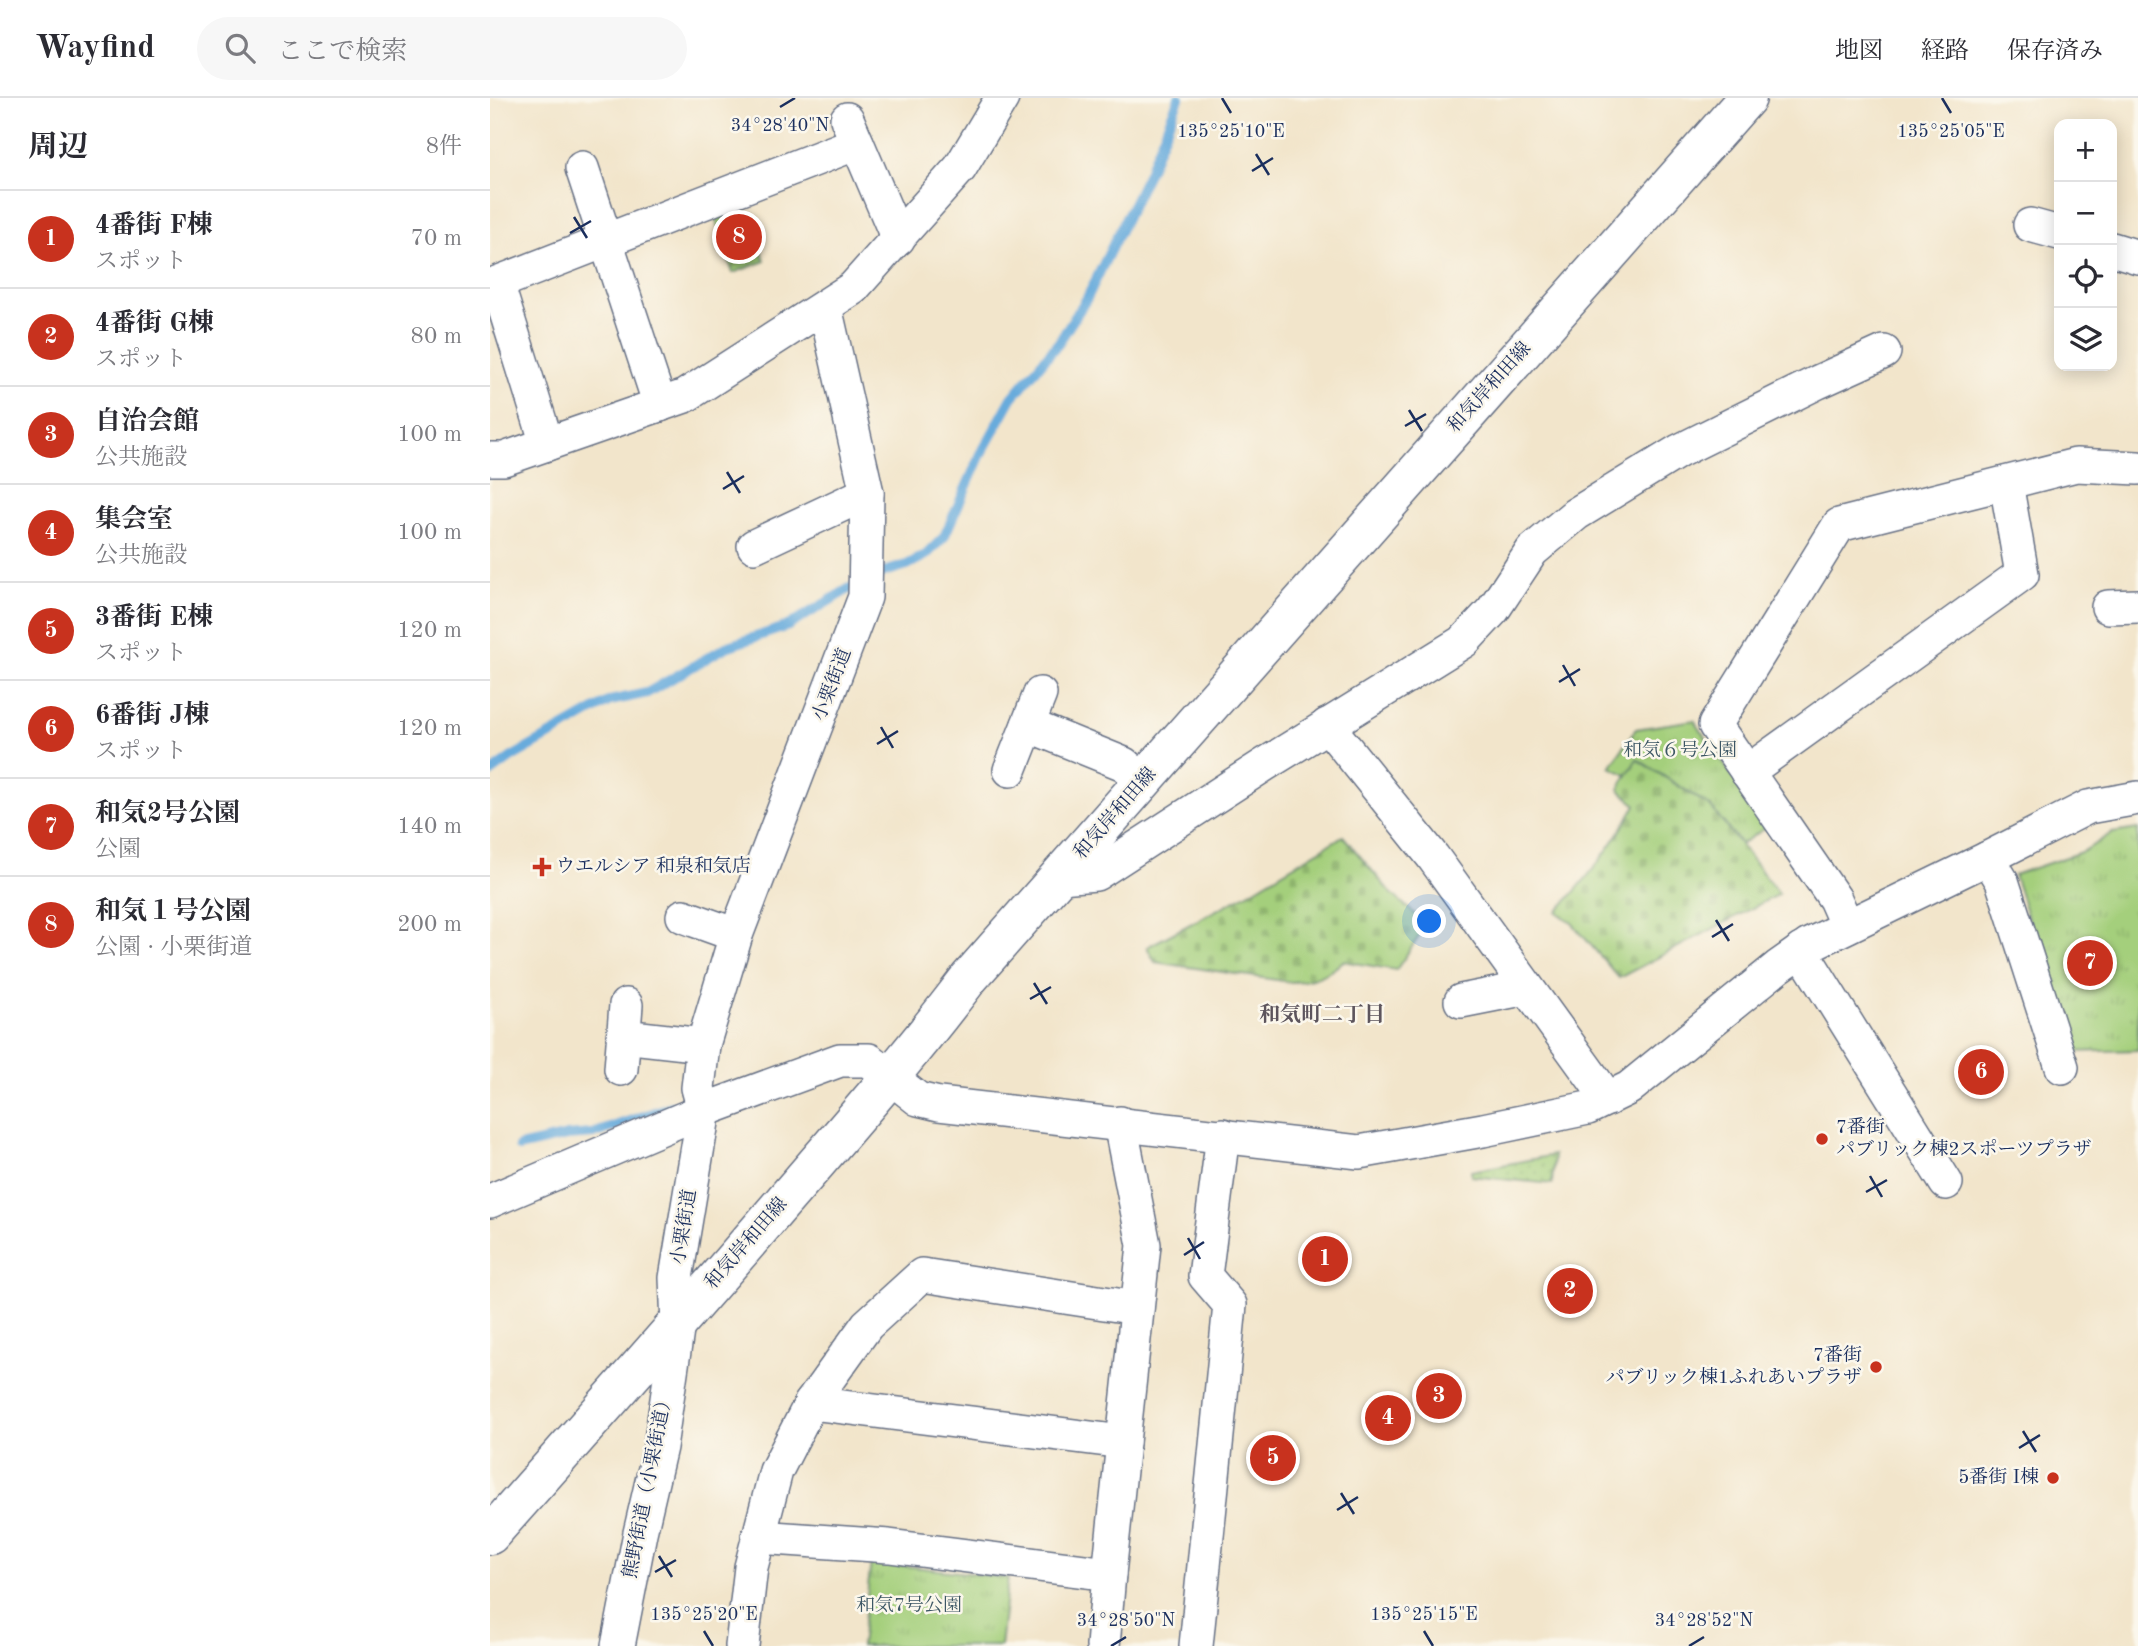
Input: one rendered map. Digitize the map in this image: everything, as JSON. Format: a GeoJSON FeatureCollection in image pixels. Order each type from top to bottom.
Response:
{"type":"FeatureCollection","features":[{"type":"Feature","properties":{"kind":"main road","name":"和気岸和田線"},"geometry":{"type":"LineString","coordinates":[[490,1535],[678,1324],[918,1046],[969,978],[1748,98]]}},
{"type":"Feature","properties":{"kind":"street"},"geometry":{"type":"LineString","coordinates":[[490,459],[504,459],[685,396],[853,288],[960,168],[1002,98]]}},
{"type":"Feature","properties":{"kind":"street"},"geometry":{"type":"LineString","coordinates":[[547,444],[497,283],[606,241],[852,131],[898,239]]}},
{"type":"Feature","properties":{"kind":"street"},"geometry":{"type":"LineString","coordinates":[[582,168],[660,405]]}},
{"type":"Feature","properties":{"kind":"street"},"geometry":{"type":"LineString","coordinates":[[2117,251],[2138,257]]}},
{"type":"Feature","properties":{"kind":"street","name":"小栗街道"},"geometry":{"type":"LineString","coordinates":[[678,1324],[676,1278],[704,1111],[698,1088],[703,1045],[736,935],[865,597],[867,494],[825,307]]}},
{"type":"Feature","properties":{"kind":"street"},"geometry":{"type":"LineString","coordinates":[[1060,877],[1096,874],[1327,725],[1464,641],[1493,610],[1532,551],[1576,514],[1679,451],[1884,352]]}},
{"type":"Feature","properties":{"kind":"street"},"geometry":{"type":"LineString","coordinates":[[1847,926],[1835,899],[1715,725],[1839,525],[2076,465],[2138,468]]}},
{"type":"Feature","properties":{"kind":"street"},"geometry":{"type":"LineString","coordinates":[[1747,772],[2022,573],[2006,483]]}},
{"type":"Feature","properties":{"kind":"street"},"geometry":{"type":"LineString","coordinates":[[754,546],[867,494]]}},
{"type":"Feature","properties":{"kind":"street"},"geometry":{"type":"LineString","coordinates":[[1010,770],[1040,694]]}},
{"type":"Feature","properties":{"kind":"street"},"geometry":{"type":"LineString","coordinates":[[1028,725],[1124,764],[1144,781]]}},
{"type":"Feature","properties":{"kind":"street"},"geometry":{"type":"LineString","coordinates":[[1327,725],[1433,857],[1608,1099]]}},
{"type":"Feature","properties":{"kind":"street"},"geometry":{"type":"LineString","coordinates":[[490,1201],[704,1111],[840,1060],[869,1060],[918,1099],[939,1104],[1359,1152],[1588,1108],[1629,1088],[1801,950],[2088,807],[2138,798]]}},
{"type":"Feature","properties":{"kind":"street"},"geometry":{"type":"LineString","coordinates":[[1988,858],[2001,881],[2062,1067]]}},
{"type":"Feature","properties":{"kind":"street"},"geometry":{"type":"LineString","coordinates":[[683,916],[736,935]]}},
{"type":"Feature","properties":{"kind":"street"},"geometry":{"type":"LineString","coordinates":[[1801,950],[1946,1183]]}},
{"type":"Feature","properties":{"kind":"street"},"geometry":{"type":"LineString","coordinates":[[1461,1002],[1527,988]]}},
{"type":"Feature","properties":{"kind":"street"},"geometry":{"type":"LineString","coordinates":[[623,1037],[703,1045]]}},
{"type":"Feature","properties":{"kind":"street"},"geometry":{"type":"LineString","coordinates":[[1103,1646],[1144,1245],[1120,1123]]}},
{"type":"Feature","properties":{"kind":"street"},"geometry":{"type":"LineString","coordinates":[[1196,1646],[1230,1305],[1205,1276],[1223,1135]]}},
{"type":"Feature","properties":{"kind":"street"},"geometry":{"type":"LineString","coordinates":[[742,1646],[751,1567],[776,1471],[811,1403],[867,1325],[922,1275],[1137,1308]]}},
{"type":"Feature","properties":{"kind":"street","name":"熊野街道（小栗街道）"},"geometry":{"type":"LineString","coordinates":[[618,1646],[660,1447],[678,1324]]}},
{"type":"Feature","properties":{"kind":"street"},"geometry":{"type":"LineString","coordinates":[[811,1403],[1123,1442]]}},
{"type":"Feature","properties":{"kind":"street"},"geometry":{"type":"LineString","coordinates":[[758,1538],[890,1546],[1109,1574]]}},
{"type":"Feature","properties":{"kind":"green space"},"geometry":{"type":"Polygon","coordinates":[[[743,202],[765,261],[733,273],[714,214],[743,202]]]}},
{"type":"Feature","properties":{"kind":"green space","name":"和気６号公園"},"geometry":{"type":"Polygon","coordinates":[[[1694,720],[1767,827],[1741,844],[1710,806],[1637,759],[1627,775],[1610,767],[1636,729],[1694,720]]]}},
{"type":"Feature","properties":{"kind":"green space"},"geometry":{"type":"Polygon","coordinates":[[[1636,759],[1710,806],[1779,894],[1619,978],[1572,923],[1557,912],[1600,861],[1636,805],[1619,789],[1636,759]]]}},
{"type":"Feature","properties":{"kind":"green space"},"geometry":{"type":"Polygon","coordinates":[[[2138,829],[2138,1050],[2071,1052],[2014,875],[2084,851],[2112,833],[2138,829]]]}},
{"type":"Feature","properties":{"kind":"green space"},"geometry":{"type":"Polygon","coordinates":[[[1343,836],[1390,892],[1427,925],[1396,970],[1343,961],[1318,977],[1290,982],[1155,962],[1147,947],[1243,896],[1343,836]]]}},
{"type":"Feature","properties":{"kind":"green space"},"geometry":{"type":"Polygon","coordinates":[[[1554,1155],[1552,1184],[1471,1176],[1471,1171],[1554,1155]]]}},
{"type":"Feature","properties":{"kind":"green space","name":"和気7号公園"},"geometry":{"type":"Polygon","coordinates":[[[871,1562],[1008,1578],[1000,1646],[861,1646],[871,1562]]]}},
{"type":"Feature","properties":{"kind":"waterway"},"geometry":{"type":"LineString","coordinates":[[878,574],[907,565],[926,555],[944,537],[981,454],[1012,398],[1059,342],[1087,298],[1148,173],[1179,98]]}},
{"type":"Feature","properties":{"kind":"waterway"},"geometry":{"type":"LineString","coordinates":[[490,773],[512,757],[610,701],[647,693],[726,647],[788,626],[850,588]]}},
{"type":"Feature","properties":{"kind":"waterway"},"geometry":{"type":"LineString","coordinates":[[519,1147],[567,1136],[593,1134],[672,1106]]}},
{"type":"Feature","properties":{"kind":"place","name":"和気１号公園"},"geometry":{"type":"Point","coordinates":[739,237]}},
{"type":"Feature","properties":{"kind":"place","name":"ウエルシア 和泉和気店"},"geometry":{"type":"Point","coordinates":[542,867]}},
{"type":"Feature","properties":{"kind":"place","name":"和気2号公園"},"geometry":{"type":"Point","coordinates":[2090,963]}},
{"type":"Feature","properties":{"kind":"place","name":"6番街 J棟"},"geometry":{"type":"Point","coordinates":[1981,1072]}},
{"type":"Feature","properties":{"kind":"place","name":"7番街 パブリック棟2スポーツプラザ"},"geometry":{"type":"Point","coordinates":[1822,1139]}},
{"type":"Feature","properties":{"kind":"place","name":"4番街 F棟"},"geometry":{"type":"Point","coordinates":[1325,1259]}},
{"type":"Feature","properties":{"kind":"place","name":"4番街 G棟"},"geometry":{"type":"Point","coordinates":[1570,1291]}},
{"type":"Feature","properties":{"kind":"place","name":"7番街 パブリック棟1ふれあいプラザ"},"geometry":{"type":"Point","coordinates":[1876,1367]}},
{"type":"Feature","properties":{"kind":"place","name":"自治会館"},"geometry":{"type":"Point","coordinates":[1439,1396]}},
{"type":"Feature","properties":{"kind":"place","name":"集会室"},"geometry":{"type":"Point","coordinates":[1388,1418]}},
{"type":"Feature","properties":{"kind":"place","name":"3番街 E棟"},"geometry":{"type":"Point","coordinates":[1273,1458]}},
{"type":"Feature","properties":{"kind":"place","name":"5番街 I棟"},"geometry":{"type":"Point","coordinates":[2053,1478]}},
{"type":"Feature","properties":{"kind":"district","name":"和気町二丁目"},"geometry":{"type":"Point","coordinates":[1322,1015]}}]}
